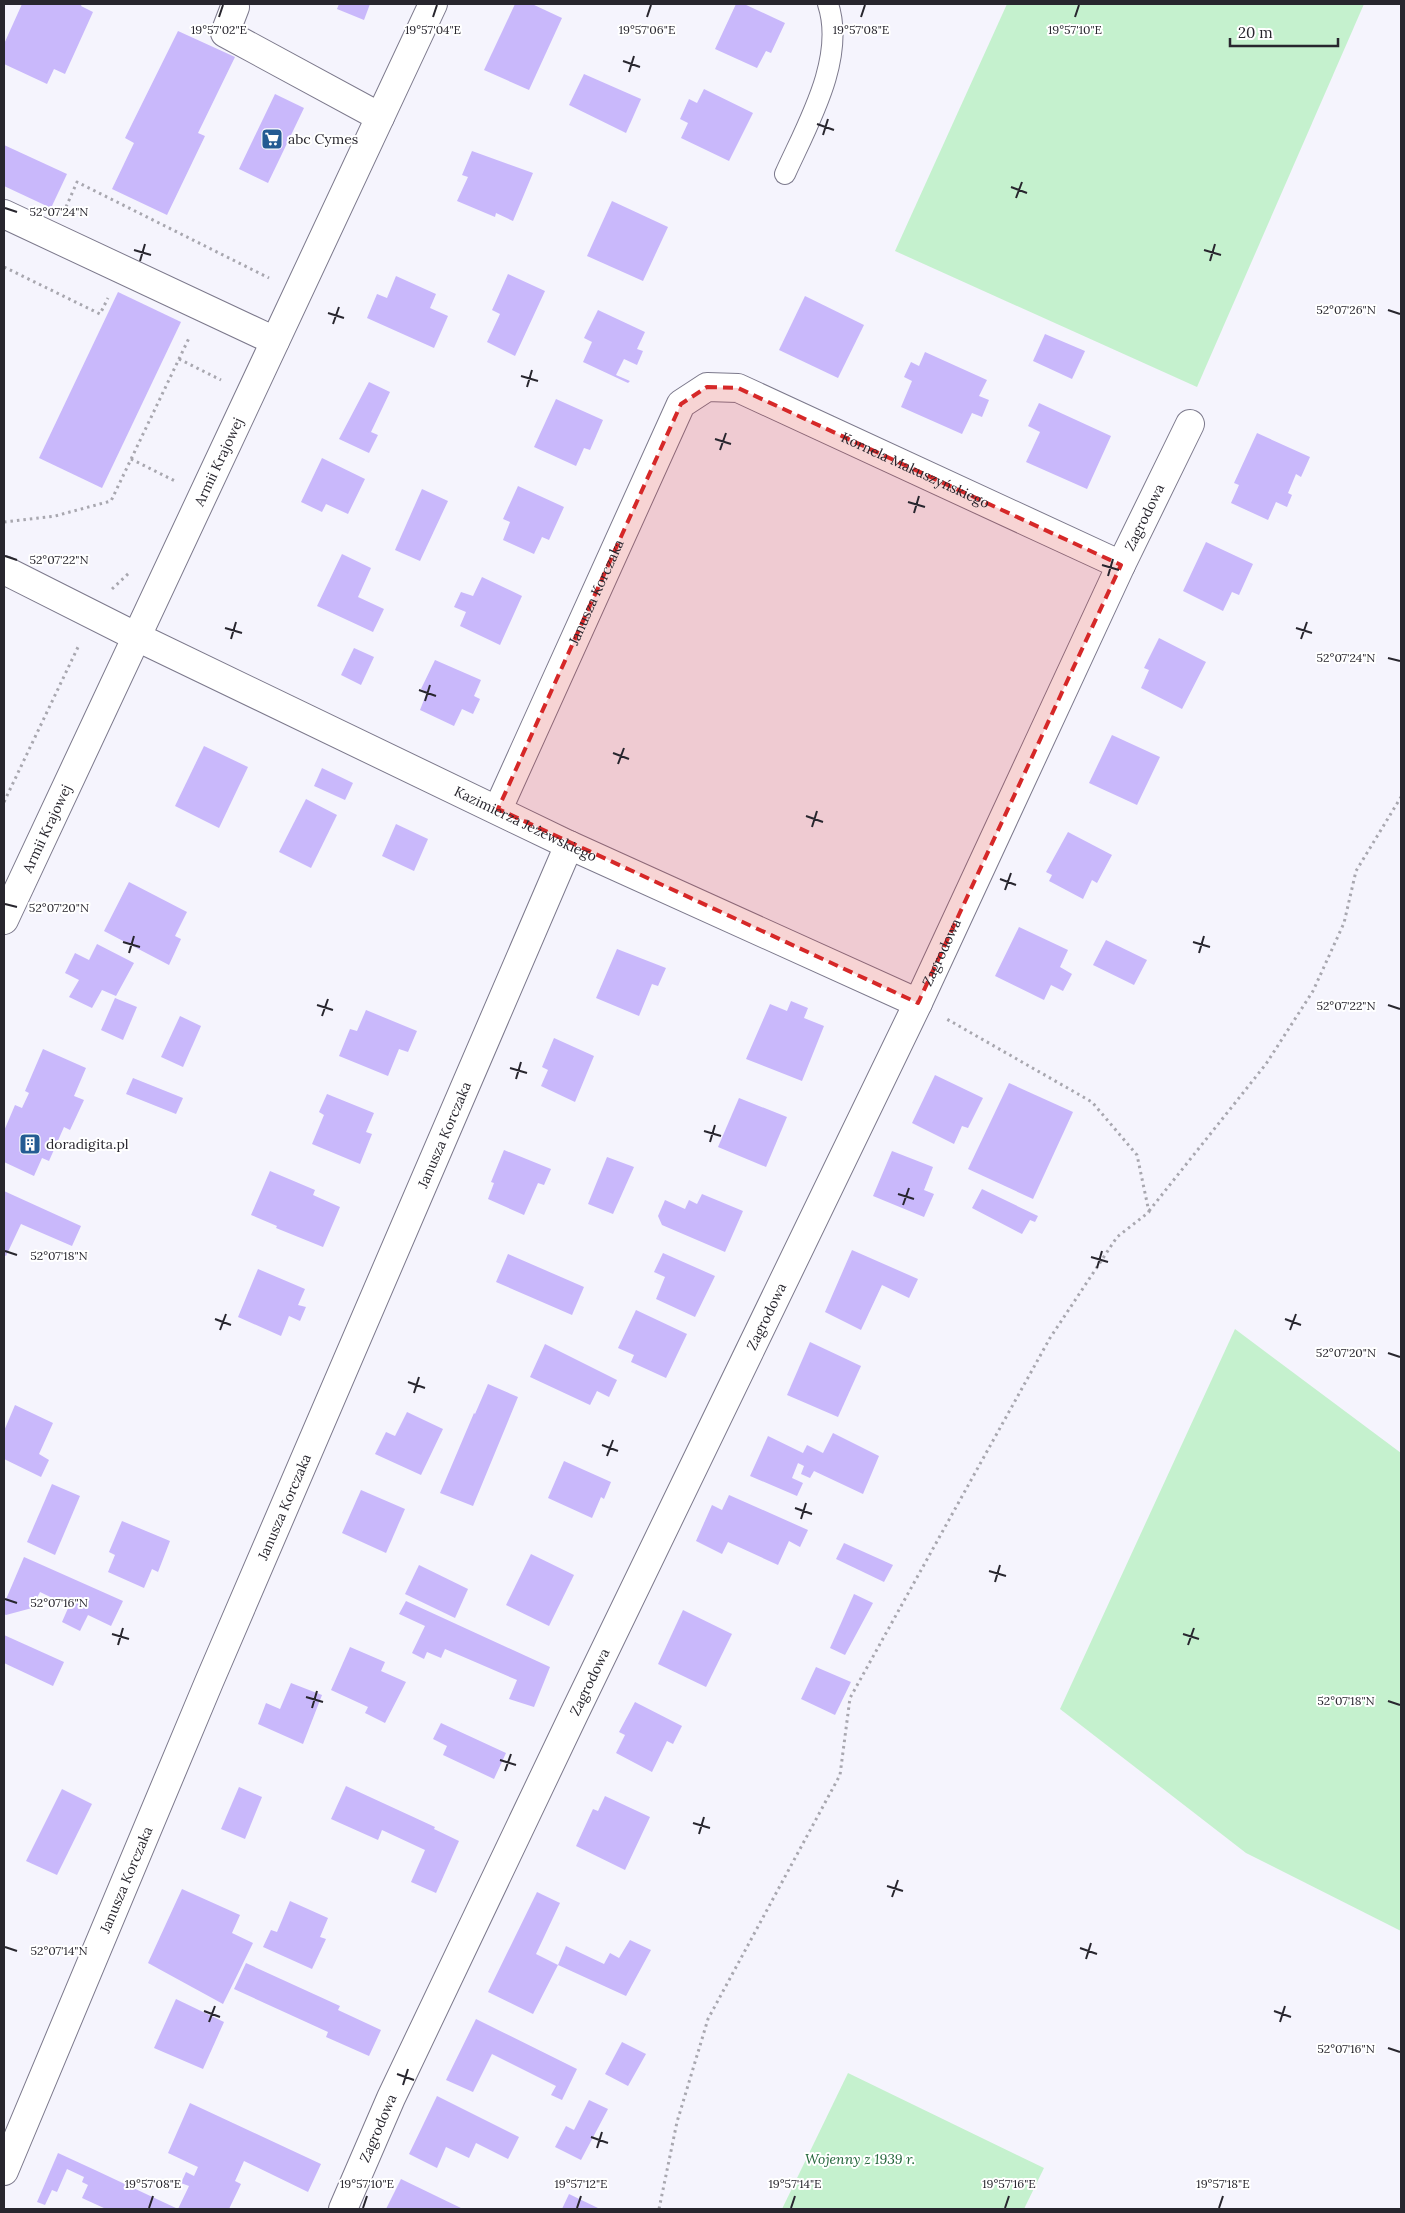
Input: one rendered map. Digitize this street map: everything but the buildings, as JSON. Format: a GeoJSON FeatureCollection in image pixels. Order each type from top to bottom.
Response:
{"type":"FeatureCollection","features":[{"type":"Feature","properties":{"kind":"street","name":"Armii Krajowej"},"geometry":{"type":"LineString","coordinates":[[4,920],[433,4]]}},
{"type":"Feature","properties":{"kind":"street"},"geometry":{"type":"LineString","coordinates":[[235,7],[225,33],[380,117]]}},
{"type":"Feature","properties":{"kind":"street"},"geometry":{"type":"LineString","coordinates":[[4,214],[275,341]]}},
{"type":"Feature","properties":{"kind":"street","name":"Kornela Makuszyńskiego"},"geometry":{"type":"LineString","coordinates":[[707,386],[738,388],[1121,565]]}},
{"type":"Feature","properties":{"kind":"street","name":"Janusza Korczaka"},"geometry":{"type":"LineString","coordinates":[[498,809],[681,404],[707,386]]}},
{"type":"Feature","properties":{"kind":"street","name":"Zagrodowa"},"geometry":{"type":"LineString","coordinates":[[343,2209],[391,2098],[918,1003],[1121,565],[1190,424]]}},
{"type":"Feature","properties":{"kind":"street","name":"Kazimierza Jeżewskiego"},"geometry":{"type":"LineString","coordinates":[[4,570],[137,637],[498,809],[569,845],[918,1003]]}},
{"type":"Feature","properties":{"kind":"street","name":"Janusza Korczaka"},"geometry":{"type":"LineString","coordinates":[[4,2171],[205,1691],[569,845]]}},
{"type":"Feature","properties":{"kind":"lane"},"geometry":{"type":"LineString","coordinates":[[785,174],[823,90],[831,54],[833,17],[828,4]]}},
{"type":"Feature","properties":{"kind":"path"},"geometry":{"type":"LineString","coordinates":[[52,237],[78,182],[270,278]]}},
{"type":"Feature","properties":{"kind":"path"},"geometry":{"type":"LineString","coordinates":[[4,267],[100,314],[122,270]]}},
{"type":"Feature","properties":{"kind":"path"},"geometry":{"type":"LineString","coordinates":[[4,522],[55,516],[111,501],[204,308]]}},
{"type":"Feature","properties":{"kind":"path"},"geometry":{"type":"LineString","coordinates":[[179,359],[229,384]]}},
{"type":"Feature","properties":{"kind":"path"},"geometry":{"type":"LineString","coordinates":[[131,459],[182,485]]}},
{"type":"Feature","properties":{"kind":"path"},"geometry":{"type":"LineString","coordinates":[[4,802],[82,638]]}},
{"type":"Feature","properties":{"kind":"path"},"geometry":{"type":"LineString","coordinates":[[659,2209],[677,2122],[708,2018],[840,1774],[850,1698],[1050,1338],[1117,1237],[1149,1212],[1266,1064],[1313,991],[1344,923],[1356,872],[1401,797]]}},
{"type":"Feature","properties":{"kind":"path"},"geometry":{"type":"LineString","coordinates":[[918,1003],[1092,1102],[1137,1155],[1149,1212]]}},
{"type":"Feature","properties":{"kind":"highlighted area"},"geometry":{"type":"Polygon","coordinates":[[[707,387],[738,388],[1121,565],[918,1003],[498,809],[681,404],[707,387]]]}},
{"type":"Feature","properties":{"kind":"green space"},"geometry":{"type":"Polygon","coordinates":[[[1007,4],[1364,4],[1197,387],[895,251],[1007,4]]]}},
{"type":"Feature","properties":{"kind":"green space"},"geometry":{"type":"Polygon","coordinates":[[[1235,1329],[1401,1453],[1401,1931],[1246,1853],[1060,1709],[1235,1329]]]}},
{"type":"Feature","properties":{"kind":"green space","name":"Wojenny z 1939 r."},"geometry":{"type":"Polygon","coordinates":[[[848,2073],[1044,2168],[1024,2209],[782,2209],[848,2073]]]}},
{"type":"Feature","properties":{"kind":"place","name":"abc Cymes"},"geometry":{"type":"Point","coordinates":[272,139]}},
{"type":"Feature","properties":{"kind":"place","name":"doradigita.pl"},"geometry":{"type":"Point","coordinates":[30,1144]}}]}
